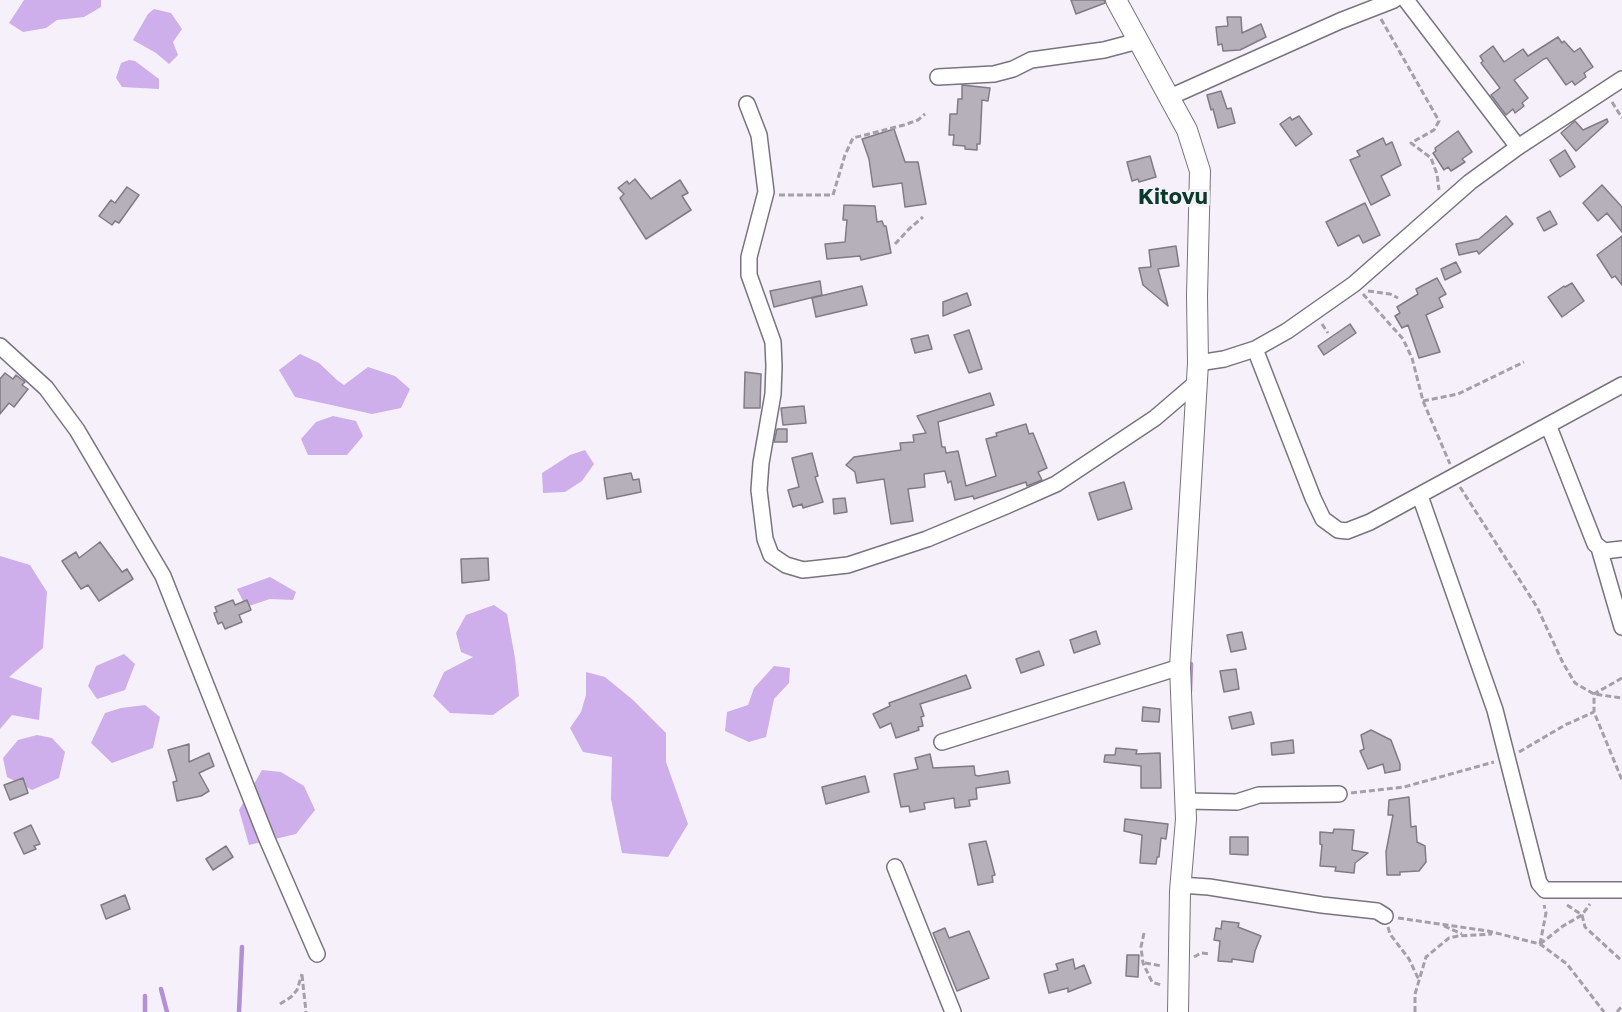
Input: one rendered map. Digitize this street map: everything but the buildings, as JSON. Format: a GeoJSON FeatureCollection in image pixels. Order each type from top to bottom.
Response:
{"type":"FeatureCollection","features":[{"type":"Feature","properties":{"kind":"street"},"geometry":{"type":"LineString","coordinates":[[1116,0],[1187,130],[1200,171],[1198,373],[1180,667],[1186,801],[1180,885],[1179,1003]]}},
{"type":"Feature","properties":{"kind":"street"},"geometry":{"type":"LineString","coordinates":[[1170,97],[1394,0]]}},
{"type":"Feature","properties":{"kind":"street"},"geometry":{"type":"LineString","coordinates":[[1406,0],[1518,147]]}},
{"type":"Feature","properties":{"kind":"street"},"geometry":{"type":"LineString","coordinates":[[938,77],[994,74],[1013,69],[1031,60],[1104,50],[1138,41]]}},
{"type":"Feature","properties":{"kind":"street"},"geometry":{"type":"LineString","coordinates":[[747,104],[759,135],[766,192],[749,257],[749,274],[773,342],[774,366],[773,394],[761,463],[759,490],[765,538],[771,555],[786,566],[803,570],[848,565],[927,539],[1056,484],[1155,418],[1198,373],[1224,359],[1255,349],[1287,331],[1354,284],[1470,182],[1518,147],[1622,79]]}},
{"type":"Feature","properties":{"kind":"street"},"geometry":{"type":"LineString","coordinates":[[0,346],[46,388],[77,430],[163,576],[267,839],[317,954]]}},
{"type":"Feature","properties":{"kind":"street"},"geometry":{"type":"LineString","coordinates":[[1255,349],[1323,519],[1330,526],[1347,531],[1370,522],[1456,477],[1622,385]]}},
{"type":"Feature","properties":{"kind":"street"},"geometry":{"type":"LineString","coordinates":[[1549,426],[1595,544],[1599,548],[1622,627]]}},
{"type":"Feature","properties":{"kind":"street"},"geometry":{"type":"LineString","coordinates":[[1420,496],[1476,651],[1508,758],[1539,883],[1545,890],[1622,890]]}},
{"type":"Feature","properties":{"kind":"street"},"geometry":{"type":"LineString","coordinates":[[1599,548],[1611,552],[1622,549]]}},
{"type":"Feature","properties":{"kind":"street"},"geometry":{"type":"LineString","coordinates":[[942,742],[1180,667]]}},
{"type":"Feature","properties":{"kind":"street"},"geometry":{"type":"LineString","coordinates":[[1186,801],[1237,802],[1259,795],[1339,794]]}},
{"type":"Feature","properties":{"kind":"street"},"geometry":{"type":"LineString","coordinates":[[895,867],[953,1012]]}},
{"type":"Feature","properties":{"kind":"street"},"geometry":{"type":"LineString","coordinates":[[1180,885],[1209,887],[1259,896],[1377,911],[1385,916]]}},
{"type":"Feature","properties":{"kind":"path"},"geometry":{"type":"LineString","coordinates":[[1370,10],[1383,21],[1439,121],[1434,130],[1411,143],[1431,158],[1437,174],[1441,206]]}},
{"type":"Feature","properties":{"kind":"path"},"geometry":{"type":"LineString","coordinates":[[766,192],[784,195],[833,195],[845,155],[853,138],[904,125],[918,120],[925,114]]}},
{"type":"Feature","properties":{"kind":"path"},"geometry":{"type":"LineString","coordinates":[[895,244],[923,217]]}},
{"type":"Feature","properties":{"kind":"path"},"geometry":{"type":"LineString","coordinates":[[1398,298],[1390,294],[1360,291],[1403,339],[1412,358],[1423,402],[1462,491],[1537,607],[1575,683],[1594,694],[1622,698]]}},
{"type":"Feature","properties":{"kind":"path"},"geometry":{"type":"LineString","coordinates":[[1423,402],[1458,394],[1524,362]]}},
{"type":"Feature","properties":{"kind":"path"},"geometry":{"type":"LineString","coordinates":[[1594,694],[1622,678]]}},
{"type":"Feature","properties":{"kind":"path"},"geometry":{"type":"LineString","coordinates":[[1594,694],[1594,712],[1622,780]]}},
{"type":"Feature","properties":{"kind":"path"},"geometry":{"type":"LineString","coordinates":[[1339,794],[1404,787],[1508,758],[1594,712]]}},
{"type":"Feature","properties":{"kind":"path"},"geometry":{"type":"LineString","coordinates":[[1540,944],[1546,913],[1543,902],[1545,890],[1582,915],[1585,927],[1622,961]]}},
{"type":"Feature","properties":{"kind":"path"},"geometry":{"type":"LineString","coordinates":[[1540,944],[1582,915],[1590,904],[1606,890]]}},
{"type":"Feature","properties":{"kind":"path"},"geometry":{"type":"LineString","coordinates":[[1419,980],[1409,959],[1390,934],[1385,916],[1495,933],[1540,944],[1567,964],[1604,1012]]}},
{"type":"Feature","properties":{"kind":"path"},"geometry":{"type":"LineString","coordinates":[[1441,924],[1464,935]]}},
{"type":"Feature","properties":{"kind":"path"},"geometry":{"type":"LineString","coordinates":[[1144,933],[1141,947],[1143,963],[1152,982],[1179,1003]]}},
{"type":"Feature","properties":{"kind":"path"},"geometry":{"type":"LineString","coordinates":[[1415,1012],[1415,994],[1426,957],[1449,938],[1495,933]]}},
{"type":"Feature","properties":{"kind":"path"},"geometry":{"type":"LineString","coordinates":[[1188,960],[1201,953],[1210,954]]}},
{"type":"Feature","properties":{"kind":"path"},"geometry":{"type":"LineString","coordinates":[[280,1004],[297,990],[302,974],[306,1012]]}},
{"type":"Feature","properties":{"kind":"path"},"geometry":{"type":"LineString","coordinates":[[1617,1012],[1622,1006]]}},
{"type":"Feature","properties":{"kind":"shaded area"},"geometry":{"type":"Polygon","coordinates":[[[24,0],[101,0],[101,7],[84,17],[57,20],[46,28],[23,32],[9,23],[24,0]]]}},
{"type":"Feature","properties":{"kind":"shaded area"},"geometry":{"type":"Polygon","coordinates":[[[154,9],[171,13],[182,29],[173,42],[178,55],[169,64],[156,53],[133,40],[148,14],[154,9]]]}},
{"type":"Feature","properties":{"kind":"shaded area"},"geometry":{"type":"Polygon","coordinates":[[[129,60],[135,61],[159,79],[159,89],[122,87],[116,78],[121,63],[129,60]]]}},
{"type":"Feature","properties":{"kind":"shaded area"},"geometry":{"type":"Polygon","coordinates":[[[300,354],[319,363],[344,385],[368,367],[395,376],[410,389],[401,408],[372,414],[295,397],[279,370],[300,354]]]}},
{"type":"Feature","properties":{"kind":"shaded area"},"geometry":{"type":"Polygon","coordinates":[[[333,416],[356,421],[363,436],[347,455],[308,455],[301,439],[316,422],[333,416]]]}},
{"type":"Feature","properties":{"kind":"shaded area"},"geometry":{"type":"Polygon","coordinates":[[[585,450],[594,464],[582,481],[565,492],[543,493],[542,473],[570,455],[585,450]]]}},
{"type":"Feature","properties":{"kind":"shaded area"},"geometry":{"type":"Polygon","coordinates":[[[0,556],[30,565],[47,592],[43,648],[9,677],[42,688],[39,720],[12,715],[0,729],[0,556]]]}},
{"type":"Feature","properties":{"kind":"shaded area"},"geometry":{"type":"Polygon","coordinates":[[[270,577],[296,592],[293,600],[270,599],[246,607],[237,589],[270,577]]]}},
{"type":"Feature","properties":{"kind":"shaded area"},"geometry":{"type":"Polygon","coordinates":[[[494,605],[507,614],[519,696],[493,715],[450,713],[433,696],[444,672],[473,657],[461,652],[456,633],[466,615],[494,605]]]}},
{"type":"Feature","properties":{"kind":"shaded area"},"geometry":{"type":"Polygon","coordinates":[[[124,654],[135,664],[125,690],[97,699],[88,686],[96,666],[124,654]]]}},
{"type":"Feature","properties":{"kind":"shaded area"},"geometry":{"type":"Polygon","coordinates":[[[774,666],[790,668],[789,683],[774,699],[766,737],[749,742],[725,731],[727,712],[748,705],[754,688],[774,666]]]}},
{"type":"Feature","properties":{"kind":"shaded area"},"geometry":{"type":"Polygon","coordinates":[[[586,672],[605,677],[633,700],[666,733],[666,762],[688,824],[668,857],[622,853],[611,799],[612,757],[583,752],[570,728],[581,712],[586,695],[586,672]]]}},
{"type":"Feature","properties":{"kind":"shaded area"},"geometry":{"type":"Polygon","coordinates":[[[145,705],[160,717],[153,748],[112,763],[91,743],[105,713],[145,705]]]}},
{"type":"Feature","properties":{"kind":"shaded area"},"geometry":{"type":"Polygon","coordinates":[[[37,735],[52,738],[65,752],[59,778],[32,790],[7,777],[3,758],[18,740],[37,735]]]}},
{"type":"Feature","properties":{"kind":"shaded area"},"geometry":{"type":"Polygon","coordinates":[[[262,770],[281,772],[304,786],[315,810],[296,834],[249,845],[239,810],[262,770]]]}},
{"type":"Feature","properties":{"kind":"waterway"},"geometry":{"type":"LineString","coordinates":[[1190,691],[1191,664]]}},
{"type":"Feature","properties":{"kind":"waterway"},"geometry":{"type":"LineString","coordinates":[[239,1012],[242,947]]}},
{"type":"Feature","properties":{"kind":"waterway"},"geometry":{"type":"LineString","coordinates":[[161,989],[167,1012]]}},
{"type":"Feature","properties":{"kind":"waterway"},"geometry":{"type":"LineString","coordinates":[[145,996],[145,1012]]}},
{"type":"Feature","properties":{"kind":"district","name":"Kitovu"},"geometry":{"type":"Point","coordinates":[1173,197]}}]}
